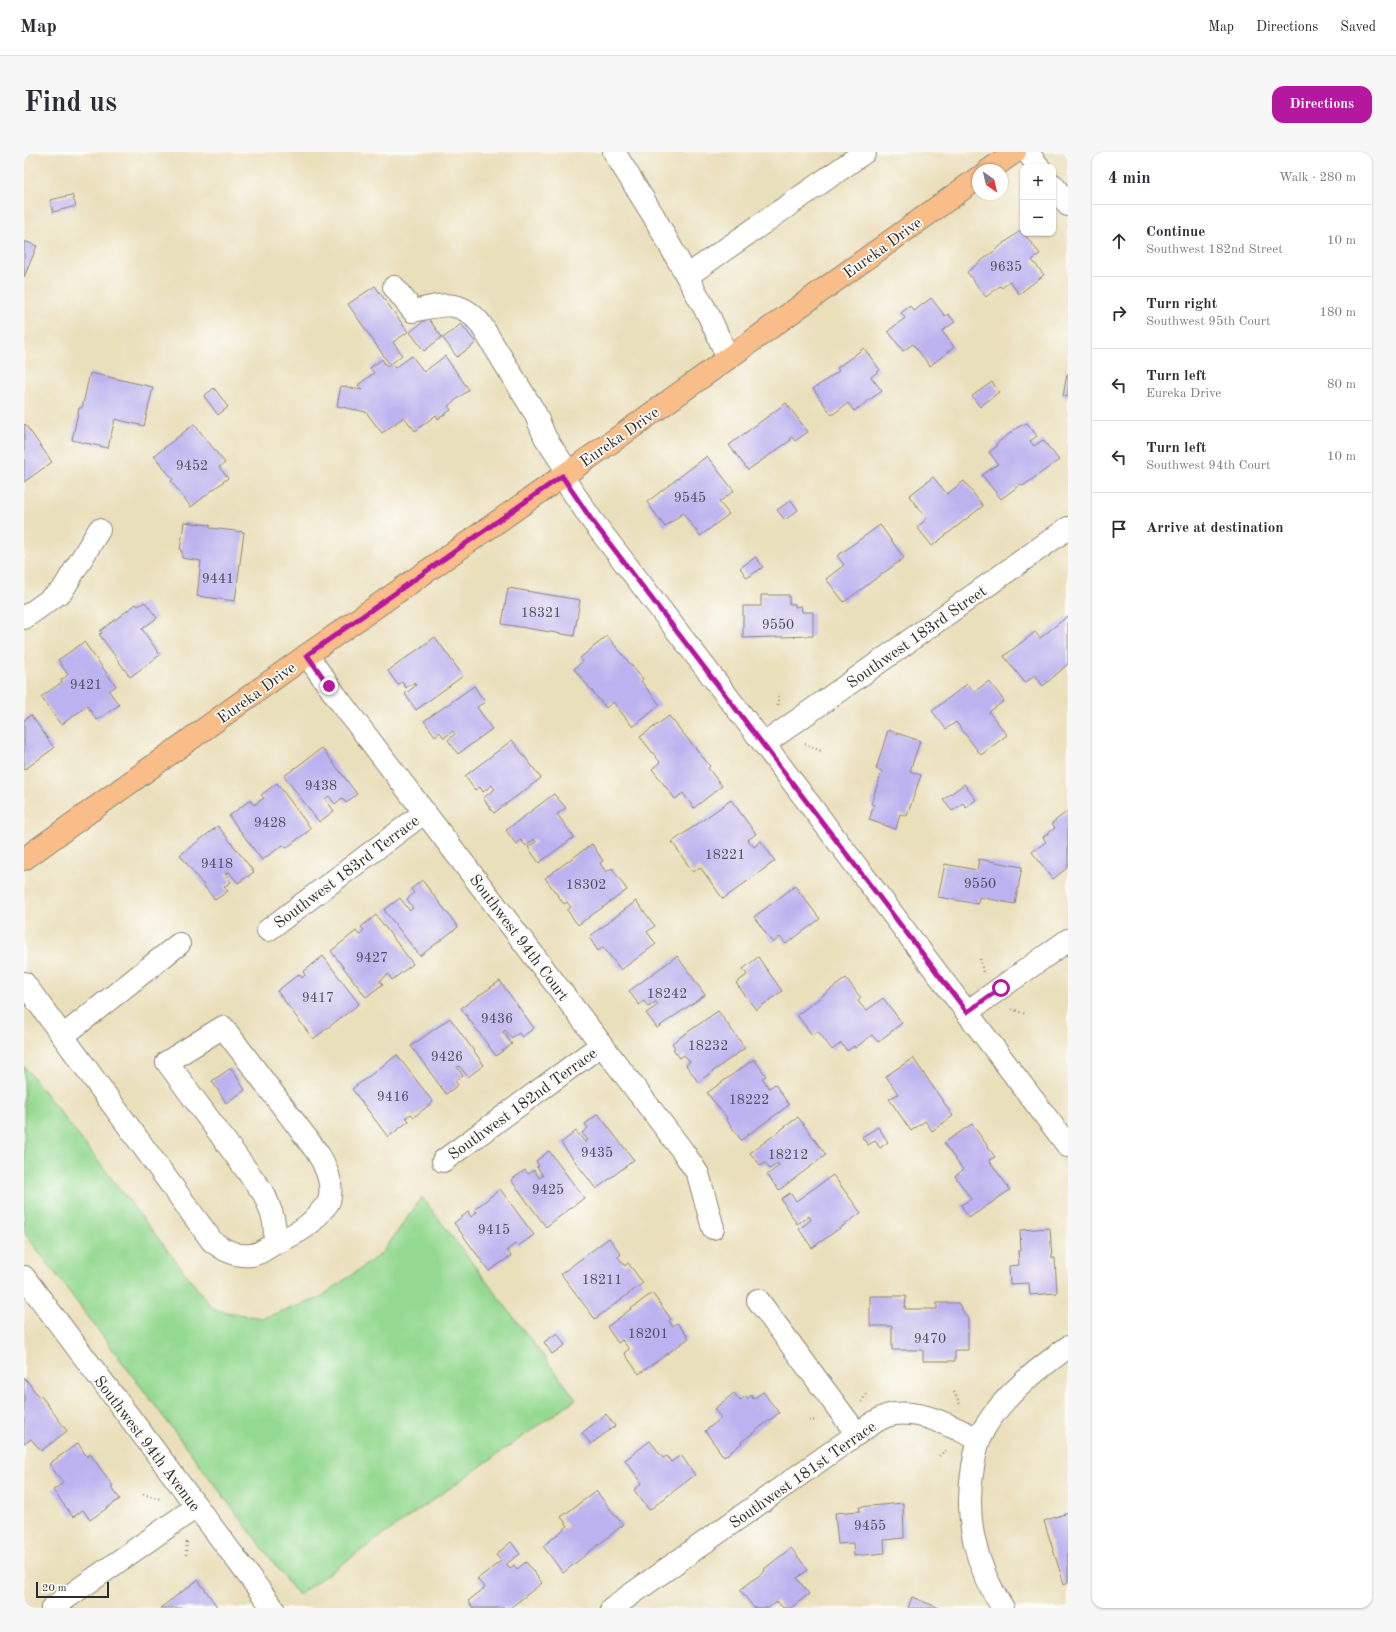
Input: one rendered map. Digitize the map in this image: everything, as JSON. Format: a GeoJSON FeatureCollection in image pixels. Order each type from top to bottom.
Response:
{"type":"FeatureCollection","features":[{"type":"Feature","properties":{"kind":"main road"},"geometry":{"type":"LineString","coordinates":[[998,164],[1015,152]]}},
{"type":"Feature","properties":{"kind":"main road","name":"Eureka Drive"},"geometry":{"type":"LineString","coordinates":[[24,859],[307,655],[565,474],[972,182]]}},
{"type":"Feature","properties":{"kind":"street"},"geometry":{"type":"LineString","coordinates":[[614,152],[653,215],[687,276],[709,316],[728,358]]}},
{"type":"Feature","properties":{"kind":"street"},"geometry":{"type":"LineString","coordinates":[[687,276],[865,152]]}},
{"type":"Feature","properties":{"kind":"street"},"geometry":{"type":"LineString","coordinates":[[1027,152],[1037,164]]}},
{"type":"Feature","properties":{"kind":"street"},"geometry":{"type":"LineString","coordinates":[[1056,189],[1068,205]]}},
{"type":"Feature","properties":{"kind":"street"},"geometry":{"type":"LineString","coordinates":[[394,287],[413,311],[444,304],[456,306],[466,310],[480,323],[535,413],[544,437],[591,519],[764,744],[1068,1146]]}},
{"type":"Feature","properties":{"kind":"street","name":"Southwest 183rd Street"},"geometry":{"type":"LineString","coordinates":[[764,744],[1068,528]]}},
{"type":"Feature","properties":{"kind":"street"},"geometry":{"type":"LineString","coordinates":[[24,618],[62,591],[99,530]]}},
{"type":"Feature","properties":{"kind":"street","name":"Southwest 94th Court"},"geometry":{"type":"LineString","coordinates":[[307,655],[682,1150],[698,1174],[713,1228]]}},
{"type":"Feature","properties":{"kind":"street","name":"Southwest 183rd Terrace"},"geometry":{"type":"LineString","coordinates":[[268,930],[425,812]]}},
{"type":"Feature","properties":{"kind":"street"},"geometry":{"type":"LineString","coordinates":[[967,1012],[1068,940]]}},
{"type":"Feature","properties":{"kind":"street"},"geometry":{"type":"LineString","coordinates":[[63,1036],[179,944]]}},
{"type":"Feature","properties":{"kind":"street"},"geometry":{"type":"LineString","coordinates":[[24,983],[212,1241],[228,1252],[251,1255],[264,1251],[274,1244],[292,1236],[314,1221],[329,1202],[330,1184],[327,1169],[317,1152],[223,1027],[167,1062],[264,1194],[272,1213],[276,1231],[274,1244]]}},
{"type":"Feature","properties":{"kind":"street","name":"Southwest 182nd Terrace"},"geometry":{"type":"LineString","coordinates":[[443,1161],[601,1045]]}},
{"type":"Feature","properties":{"kind":"street","name":"Southwest 94th Avenue"},"geometry":{"type":"LineString","coordinates":[[24,1277],[273,1608]]}},
{"type":"Feature","properties":{"kind":"street"},"geometry":{"type":"LineString","coordinates":[[758,1300],[857,1434]]}},
{"type":"Feature","properties":{"kind":"street"},"geometry":{"type":"LineString","coordinates":[[1003,1608],[989,1586],[982,1569],[971,1528],[969,1501],[971,1478],[979,1439],[986,1426],[1014,1391],[1068,1347]]}},
{"type":"Feature","properties":{"kind":"street","name":"Southwest 181st Terrace"},"geometry":{"type":"LineString","coordinates":[[612,1608],[857,1434],[885,1416],[912,1414],[939,1421],[979,1439]]}},
{"type":"Feature","properties":{"kind":"street"},"geometry":{"type":"LineString","coordinates":[[52,1608],[196,1507]]}},
{"type":"Feature","properties":{"kind":"path"},"geometry":{"type":"LineString","coordinates":[[777,711],[779,693]]}},
{"type":"Feature","properties":{"kind":"path"},"geometry":{"type":"LineString","coordinates":[[801,743],[821,751]]}},
{"type":"Feature","properties":{"kind":"path"},"geometry":{"type":"LineString","coordinates":[[980,959],[984,979]]}},
{"type":"Feature","properties":{"kind":"path"},"geometry":{"type":"LineString","coordinates":[[1005,1007],[1025,1014]]}},
{"type":"Feature","properties":{"kind":"path"},"geometry":{"type":"LineString","coordinates":[[861,1403],[867,1392]]}},
{"type":"Feature","properties":{"kind":"path"},"geometry":{"type":"LineString","coordinates":[[954,1392],[961,1406]]}},
{"type":"Feature","properties":{"kind":"path"},"geometry":{"type":"LineString","coordinates":[[939,1456],[949,1448]]}},
{"type":"Feature","properties":{"kind":"path"},"geometry":{"type":"LineString","coordinates":[[144,1494],[160,1499]]}},
{"type":"Feature","properties":{"kind":"path"},"geometry":{"type":"LineString","coordinates":[[186,1555],[187,1538]]}},
{"type":"Feature","properties":{"kind":"green space"},"geometry":{"type":"Polygon","coordinates":[[[24,1066],[214,1310],[262,1318],[318,1299],[382,1253],[422,1197],[576,1399],[298,1595],[24,1232],[24,1066]]]}},
{"type":"Feature","properties":{"kind":"building"},"geometry":{"type":"Polygon","coordinates":[[[72,195],[76,206],[53,212],[50,200],[72,195]]]}},
{"type":"Feature","properties":{"kind":"building"},"geometry":{"type":"Polygon","coordinates":[[[1020,231],[1020,236],[1026,236],[1040,254],[1032,260],[1044,275],[1019,294],[1010,281],[1002,288],[1000,286],[986,297],[967,272],[1020,231]]]}},
{"type":"Feature","properties":{"kind":"building"},"geometry":{"type":"Polygon","coordinates":[[[24,241],[37,246],[24,277],[24,241]]]}},
{"type":"Feature","properties":{"kind":"building"},"geometry":{"type":"Polygon","coordinates":[[[375,286],[408,332],[393,342],[402,355],[392,363],[395,368],[412,356],[424,372],[445,356],[469,390],[448,406],[451,410],[438,419],[436,415],[415,431],[404,417],[382,433],[366,412],[337,406],[341,386],[362,390],[358,385],[374,373],[370,368],[382,359],[387,367],[390,365],[348,304],[375,286]]]}},
{"type":"Feature","properties":{"kind":"building"},"geometry":{"type":"Polygon","coordinates":[[[931,298],[945,316],[948,314],[955,322],[942,331],[954,347],[930,366],[913,344],[903,351],[888,331],[905,318],[901,313],[910,306],[914,311],[931,298]]]}},
{"type":"Feature","properties":{"kind":"building"},"geometry":{"type":"Polygon","coordinates":[[[428,318],[442,337],[424,351],[410,332],[428,318]]]}},
{"type":"Feature","properties":{"kind":"building"},"geometry":{"type":"Polygon","coordinates":[[[461,324],[476,343],[457,357],[443,338],[461,324]]]}},
{"type":"Feature","properties":{"kind":"building"},"geometry":{"type":"Polygon","coordinates":[[[864,348],[880,370],[871,377],[882,391],[854,411],[848,403],[832,415],[813,389],[839,371],[837,368],[864,348]]]}},
{"type":"Feature","properties":{"kind":"building"},"geometry":{"type":"Polygon","coordinates":[[[90,373],[153,387],[144,426],[115,419],[108,448],[72,440],[79,408],[82,408],[90,373]]]}},
{"type":"Feature","properties":{"kind":"building"},"geometry":{"type":"Polygon","coordinates":[[[1068,374],[1068,397],[1063,396],[1068,374]]]}},
{"type":"Feature","properties":{"kind":"building"},"geometry":{"type":"Polygon","coordinates":[[[992,382],[999,392],[980,407],[972,396],[992,382]]]}},
{"type":"Feature","properties":{"kind":"building"},"geometry":{"type":"Polygon","coordinates":[[[214,388],[228,407],[218,415],[204,396],[214,388]]]}},
{"type":"Feature","properties":{"kind":"building"},"geometry":{"type":"Polygon","coordinates":[[[786,403],[808,432],[795,441],[792,437],[790,438],[791,440],[748,470],[729,445],[786,403]]]}},
{"type":"Feature","properties":{"kind":"building"},"geometry":{"type":"Polygon","coordinates":[[[1027,423],[1037,436],[1030,441],[1034,446],[1043,440],[1059,460],[1023,486],[1021,484],[1001,499],[982,475],[998,464],[989,452],[997,446],[996,444],[1018,427],[1027,423]]]}},
{"type":"Feature","properties":{"kind":"building"},"geometry":{"type":"Polygon","coordinates":[[[25,424],[52,462],[24,482],[24,425],[25,424]]]}},
{"type":"Feature","properties":{"kind":"building"},"geometry":{"type":"Polygon","coordinates":[[[194,424],[225,463],[219,467],[228,478],[191,507],[171,481],[173,479],[154,456],[194,424]]]}},
{"type":"Feature","properties":{"kind":"building"},"geometry":{"type":"Polygon","coordinates":[[[707,456],[734,491],[719,502],[729,514],[700,536],[683,513],[665,527],[647,502],[707,456]]]}},
{"type":"Feature","properties":{"kind":"building"},"geometry":{"type":"Polygon","coordinates":[[[933,477],[947,494],[964,481],[983,506],[932,546],[917,527],[927,519],[909,496],[933,477]]]}},
{"type":"Feature","properties":{"kind":"building"},"geometry":{"type":"Polygon","coordinates":[[[791,500],[798,510],[785,520],[777,510],[791,500]]]}},
{"type":"Feature","properties":{"kind":"building"},"geometry":{"type":"Polygon","coordinates":[[[184,522],[210,525],[210,528],[244,532],[235,601],[197,596],[201,561],[182,558],[182,551],[180,550],[184,522]]]}},
{"type":"Feature","properties":{"kind":"building"},"geometry":{"type":"Polygon","coordinates":[[[880,525],[904,558],[844,602],[826,579],[844,565],[837,556],[880,525]]]}},
{"type":"Feature","properties":{"kind":"building"},"geometry":{"type":"Polygon","coordinates":[[[756,557],[763,567],[747,578],[740,568],[756,557]]]}},
{"type":"Feature","properties":{"kind":"building"},"geometry":{"type":"Polygon","coordinates":[[[508,588],[580,600],[574,636],[502,624],[508,588]]]}},
{"type":"Feature","properties":{"kind":"building"},"geometry":{"type":"Polygon","coordinates":[[[761,595],[789,595],[789,604],[795,604],[795,607],[801,606],[802,612],[813,612],[813,636],[743,638],[743,606],[761,606],[761,595]]]}},
{"type":"Feature","properties":{"kind":"building"},"geometry":{"type":"Polygon","coordinates":[[[145,602],[157,618],[142,629],[160,655],[130,677],[99,634],[102,633],[100,631],[136,604],[138,606],[145,602]]]}},
{"type":"Feature","properties":{"kind":"building"},"geometry":{"type":"Polygon","coordinates":[[[1068,616],[1068,664],[1043,686],[1035,675],[1025,683],[1004,656],[1035,632],[1040,638],[1068,616]]]}},
{"type":"Feature","properties":{"kind":"building"},"geometry":{"type":"Polygon","coordinates":[[[607,636],[643,679],[641,681],[660,705],[633,727],[613,702],[606,708],[574,669],[583,661],[580,658],[607,636]]]}},
{"type":"Feature","properties":{"kind":"building"},"geometry":{"type":"Polygon","coordinates":[[[435,637],[463,676],[416,710],[405,694],[416,685],[414,682],[406,688],[402,682],[398,685],[388,671],[435,637]]]}},
{"type":"Feature","properties":{"kind":"building"},"geometry":{"type":"Polygon","coordinates":[[[84,642],[116,686],[109,691],[119,705],[97,720],[87,706],[61,725],[41,697],[62,682],[61,680],[68,675],[58,660],[84,642]]]}},
{"type":"Feature","properties":{"kind":"building"},"geometry":{"type":"Polygon","coordinates":[[[989,681],[1004,701],[989,712],[1007,735],[981,755],[956,722],[946,729],[932,711],[967,684],[974,692],[989,681]]]}},
{"type":"Feature","properties":{"kind":"building"},"geometry":{"type":"Polygon","coordinates":[[[474,686],[485,702],[477,707],[492,729],[458,754],[448,740],[455,734],[453,731],[444,738],[440,732],[435,736],[424,721],[474,686]]]}},
{"type":"Feature","properties":{"kind":"building"},"geometry":{"type":"Polygon","coordinates":[[[31,715],[54,748],[24,770],[24,720],[31,715]]]}},
{"type":"Feature","properties":{"kind":"building"},"geometry":{"type":"Polygon","coordinates":[[[669,716],[710,766],[708,768],[722,786],[694,808],[683,793],[675,799],[652,769],[660,762],[640,737],[669,716]]]}},
{"type":"Feature","properties":{"kind":"building"},"geometry":{"type":"Polygon","coordinates":[[[888,730],[920,741],[910,771],[921,775],[907,816],[900,814],[896,829],[869,820],[874,805],[871,804],[882,771],[876,769],[888,730]]]}},
{"type":"Feature","properties":{"kind":"building"},"geometry":{"type":"Polygon","coordinates":[[[512,740],[541,778],[494,813],[483,798],[495,789],[492,785],[483,792],[480,787],[475,790],[465,776],[512,740]]]}},
{"type":"Feature","properties":{"kind":"building"},"geometry":{"type":"Polygon","coordinates":[[[322,748],[357,794],[346,803],[342,798],[335,804],[329,796],[325,799],[334,811],[319,822],[284,776],[322,748]]]}},
{"type":"Feature","properties":{"kind":"building"},"geometry":{"type":"Polygon","coordinates":[[[277,783],[311,829],[286,848],[283,845],[262,860],[229,816],[250,800],[254,805],[264,798],[261,795],[277,783]]]}},
{"type":"Feature","properties":{"kind":"building"},"geometry":{"type":"Polygon","coordinates":[[[964,784],[976,800],[966,807],[963,803],[952,811],[943,800],[964,784]]]}},
{"type":"Feature","properties":{"kind":"building"},"geometry":{"type":"Polygon","coordinates":[[[554,794],[566,808],[557,814],[574,837],[539,863],[528,847],[536,842],[534,839],[526,846],[521,840],[516,844],[506,830],[554,794]]]}},
{"type":"Feature","properties":{"kind":"building"},"geometry":{"type":"Polygon","coordinates":[[[731,800],[756,834],[748,840],[754,847],[761,841],[775,861],[723,899],[700,867],[693,872],[672,842],[731,800]]]}},
{"type":"Feature","properties":{"kind":"building"},"geometry":{"type":"Polygon","coordinates":[[[1068,811],[1068,867],[1053,879],[1032,852],[1046,842],[1043,837],[1055,828],[1052,823],[1068,811]]]}},
{"type":"Feature","properties":{"kind":"building"},"geometry":{"type":"Polygon","coordinates":[[[218,826],[254,872],[238,883],[229,872],[225,874],[231,882],[224,887],[228,891],[215,900],[180,855],[218,826]]]}},
{"type":"Feature","properties":{"kind":"building"},"geometry":{"type":"Polygon","coordinates":[[[592,844],[603,861],[600,863],[606,872],[612,868],[627,890],[578,925],[567,910],[571,907],[567,902],[564,904],[545,878],[592,844]]]}},
{"type":"Feature","properties":{"kind":"building"},"geometry":{"type":"Polygon","coordinates":[[[979,859],[1022,867],[1015,904],[979,897],[978,904],[938,897],[945,864],[977,870],[979,859]]]}},
{"type":"Feature","properties":{"kind":"building"},"geometry":{"type":"Polygon","coordinates":[[[422,880],[458,927],[420,956],[384,910],[400,898],[410,911],[413,908],[407,899],[414,893],[411,889],[422,880]]]}},
{"type":"Feature","properties":{"kind":"building"},"geometry":{"type":"Polygon","coordinates":[[[795,886],[820,919],[786,944],[780,937],[773,943],[754,917],[795,886]]]}},
{"type":"Feature","properties":{"kind":"building"},"geometry":{"type":"Polygon","coordinates":[[[636,901],[655,926],[647,932],[656,944],[621,970],[603,947],[598,951],[589,937],[636,901]]]}},
{"type":"Feature","properties":{"kind":"building"},"geometry":{"type":"Polygon","coordinates":[[[376,915],[413,964],[392,980],[388,974],[380,981],[383,984],[366,997],[331,951],[356,931],[359,935],[364,930],[361,927],[376,915]]]}},
{"type":"Feature","properties":{"kind":"building"},"geometry":{"type":"Polygon","coordinates":[[[323,956],[359,1004],[313,1039],[277,991],[299,974],[302,978],[305,975],[303,972],[323,956]]]}},
{"type":"Feature","properties":{"kind":"building"},"geometry":{"type":"Polygon","coordinates":[[[677,956],[705,995],[657,1028],[646,1013],[658,1005],[656,1002],[648,1007],[644,1001],[639,1005],[629,991],[677,956]]]}},
{"type":"Feature","properties":{"kind":"building"},"geometry":{"type":"Polygon","coordinates":[[[758,957],[782,991],[756,1010],[736,983],[747,975],[743,969],[758,957]]]}},
{"type":"Feature","properties":{"kind":"building"},"geometry":{"type":"Polygon","coordinates":[[[846,978],[861,998],[858,1001],[866,1011],[883,998],[902,1023],[878,1042],[872,1035],[855,1048],[854,1046],[847,1051],[841,1043],[832,1050],[818,1031],[812,1035],[797,1015],[846,978]]]}},
{"type":"Feature","properties":{"kind":"building"},"geometry":{"type":"Polygon","coordinates":[[[500,981],[534,1028],[522,1037],[519,1033],[511,1038],[505,1030],[503,1032],[512,1044],[496,1056],[461,1008],[500,981]]]}},
{"type":"Feature","properties":{"kind":"building"},"geometry":{"type":"Polygon","coordinates":[[[718,1011],[745,1048],[698,1082],[686,1065],[690,1062],[684,1055],[680,1058],[673,1049],[675,1048],[672,1043],[718,1011]]]}},
{"type":"Feature","properties":{"kind":"building"},"geometry":{"type":"Polygon","coordinates":[[[450,1018],[484,1065],[468,1077],[459,1066],[457,1067],[463,1076],[455,1081],[458,1085],[446,1094],[411,1046],[450,1018]]]}},
{"type":"Feature","properties":{"kind":"building"},"geometry":{"type":"Polygon","coordinates":[[[397,1055],[433,1102],[414,1117],[411,1114],[406,1117],[409,1121],[388,1137],[352,1089],[397,1055]]]}},
{"type":"Feature","properties":{"kind":"building"},"geometry":{"type":"Polygon","coordinates":[[[913,1058],[953,1116],[932,1131],[925,1121],[911,1131],[889,1099],[898,1094],[886,1076],[913,1058]]]}},
{"type":"Feature","properties":{"kind":"building"},"geometry":{"type":"Polygon","coordinates":[[[754,1059],[766,1076],[762,1078],[769,1088],[775,1084],[789,1105],[741,1140],[726,1119],[727,1118],[707,1093],[754,1059]]]}},
{"type":"Feature","properties":{"kind":"building"},"geometry":{"type":"Polygon","coordinates":[[[231,1068],[245,1090],[226,1103],[212,1081],[231,1068]]]}},
{"type":"Feature","properties":{"kind":"building"},"geometry":{"type":"Polygon","coordinates":[[[598,1114],[634,1160],[596,1189],[561,1143],[576,1131],[585,1142],[588,1140],[582,1133],[588,1128],[585,1124],[598,1114]]]}},
{"type":"Feature","properties":{"kind":"building"},"geometry":{"type":"Polygon","coordinates":[[[798,1117],[826,1155],[779,1190],[767,1175],[779,1166],[778,1163],[770,1169],[765,1163],[761,1166],[750,1153],[798,1117]]]}},
{"type":"Feature","properties":{"kind":"building"},"geometry":{"type":"Polygon","coordinates":[[[972,1124],[995,1157],[989,1160],[1010,1190],[969,1218],[961,1205],[971,1199],[955,1176],[963,1170],[944,1143],[972,1124]]]}},
{"type":"Feature","properties":{"kind":"building"},"geometry":{"type":"Polygon","coordinates":[[[878,1127],[888,1142],[880,1148],[875,1141],[868,1145],[862,1137],[878,1127]]]}},
{"type":"Feature","properties":{"kind":"building"},"geometry":{"type":"Polygon","coordinates":[[[549,1151],[584,1198],[546,1227],[511,1180],[525,1170],[528,1174],[534,1170],[539,1178],[543,1176],[537,1167],[539,1166],[536,1161],[549,1151]]]}},
{"type":"Feature","properties":{"kind":"building"},"geometry":{"type":"Polygon","coordinates":[[[833,1175],[861,1213],[812,1248],[799,1229],[811,1220],[809,1216],[797,1224],[781,1199],[790,1193],[796,1201],[833,1175]]]}},
{"type":"Feature","properties":{"kind":"building"},"geometry":{"type":"Polygon","coordinates":[[[500,1189],[534,1235],[518,1246],[516,1243],[507,1250],[511,1256],[489,1271],[454,1223],[468,1212],[471,1217],[477,1212],[474,1210],[500,1189]]]}},
{"type":"Feature","properties":{"kind":"building"},"geometry":{"type":"Polygon","coordinates":[[[1050,1228],[1052,1258],[1055,1258],[1057,1293],[1030,1295],[1029,1283],[1010,1284],[1009,1266],[1019,1265],[1018,1251],[1021,1251],[1020,1230],[1050,1228]]]}},
{"type":"Feature","properties":{"kind":"building"},"geometry":{"type":"Polygon","coordinates":[[[609,1238],[621,1254],[618,1257],[625,1266],[628,1263],[643,1283],[595,1319],[561,1274],[609,1238]]]}},
{"type":"Feature","properties":{"kind":"building"},"geometry":{"type":"Polygon","coordinates":[[[652,1293],[671,1319],[669,1321],[672,1326],[677,1323],[689,1338],[639,1374],[624,1353],[629,1349],[622,1340],[618,1343],[607,1327],[652,1293]]]}},
{"type":"Feature","properties":{"kind":"building"},"geometry":{"type":"Polygon","coordinates":[[[870,1296],[906,1296],[905,1309],[937,1309],[937,1303],[958,1303],[968,1319],[968,1350],[955,1350],[955,1361],[923,1361],[923,1350],[892,1350],[892,1326],[870,1326],[870,1296]]]}},
{"type":"Feature","properties":{"kind":"building"},"geometry":{"type":"Polygon","coordinates":[[[557,1333],[565,1345],[552,1354],[544,1342],[557,1333]]]}},
{"type":"Feature","properties":{"kind":"building"},"geometry":{"type":"Polygon","coordinates":[[[24,1377],[39,1397],[41,1396],[67,1431],[41,1451],[31,1439],[24,1444],[24,1377]]]}},
{"type":"Feature","properties":{"kind":"building"},"geometry":{"type":"Polygon","coordinates":[[[763,1392],[779,1413],[724,1457],[705,1431],[721,1418],[714,1409],[734,1393],[740,1401],[745,1396],[747,1399],[751,1395],[753,1399],[763,1392]]]}},
{"type":"Feature","properties":{"kind":"building"},"geometry":{"type":"Polygon","coordinates":[[[606,1414],[615,1426],[591,1444],[582,1433],[606,1414]]]}},
{"type":"Feature","properties":{"kind":"building"},"geometry":{"type":"Polygon","coordinates":[[[650,1441],[663,1458],[667,1456],[671,1462],[681,1455],[695,1475],[649,1510],[634,1490],[642,1483],[625,1460],[650,1441]]]}},
{"type":"Feature","properties":{"kind":"building"},"geometry":{"type":"Polygon","coordinates":[[[78,1443],[87,1457],[90,1454],[113,1486],[111,1487],[120,1499],[90,1520],[83,1510],[73,1517],[53,1490],[63,1483],[49,1464],[78,1443]]]}},
{"type":"Feature","properties":{"kind":"building"},"geometry":{"type":"Polygon","coordinates":[[[596,1491],[623,1525],[563,1573],[543,1546],[568,1526],[561,1517],[596,1491]]]}},
{"type":"Feature","properties":{"kind":"building"},"geometry":{"type":"Polygon","coordinates":[[[903,1503],[904,1538],[884,1540],[885,1553],[854,1556],[853,1543],[838,1544],[835,1513],[860,1511],[859,1507],[903,1503]]]}},
{"type":"Feature","properties":{"kind":"building"},"geometry":{"type":"Polygon","coordinates":[[[1068,1513],[1068,1582],[1064,1584],[1044,1521],[1068,1513]]]}},
{"type":"Feature","properties":{"kind":"building"},"geometry":{"type":"Polygon","coordinates":[[[511,1542],[520,1554],[506,1564],[510,1568],[514,1565],[517,1569],[526,1562],[542,1583],[510,1608],[473,1608],[468,1601],[485,1588],[477,1579],[501,1561],[496,1555],[511,1542]]]}},
{"type":"Feature","properties":{"kind":"building"},"geometry":{"type":"Polygon","coordinates":[[[791,1548],[808,1570],[797,1578],[809,1594],[791,1608],[783,1608],[777,1601],[768,1608],[754,1608],[740,1590],[765,1571],[764,1569],[791,1548]]]}},
{"type":"Feature","properties":{"kind":"building"},"geometry":{"type":"Polygon","coordinates":[[[198,1580],[218,1608],[160,1608],[198,1580]]]}},
{"type":"Feature","properties":{"kind":"building"},"geometry":{"type":"Polygon","coordinates":[[[912,1597],[939,1608],[908,1608],[912,1597]]]}},
{"type":"Feature","properties":{"kind":"route"},"geometry":{"type":"LineString","coordinates":[[329,686],[307,655],[562,476],[591,519],[967,1012],[1001,988]]}}]}
